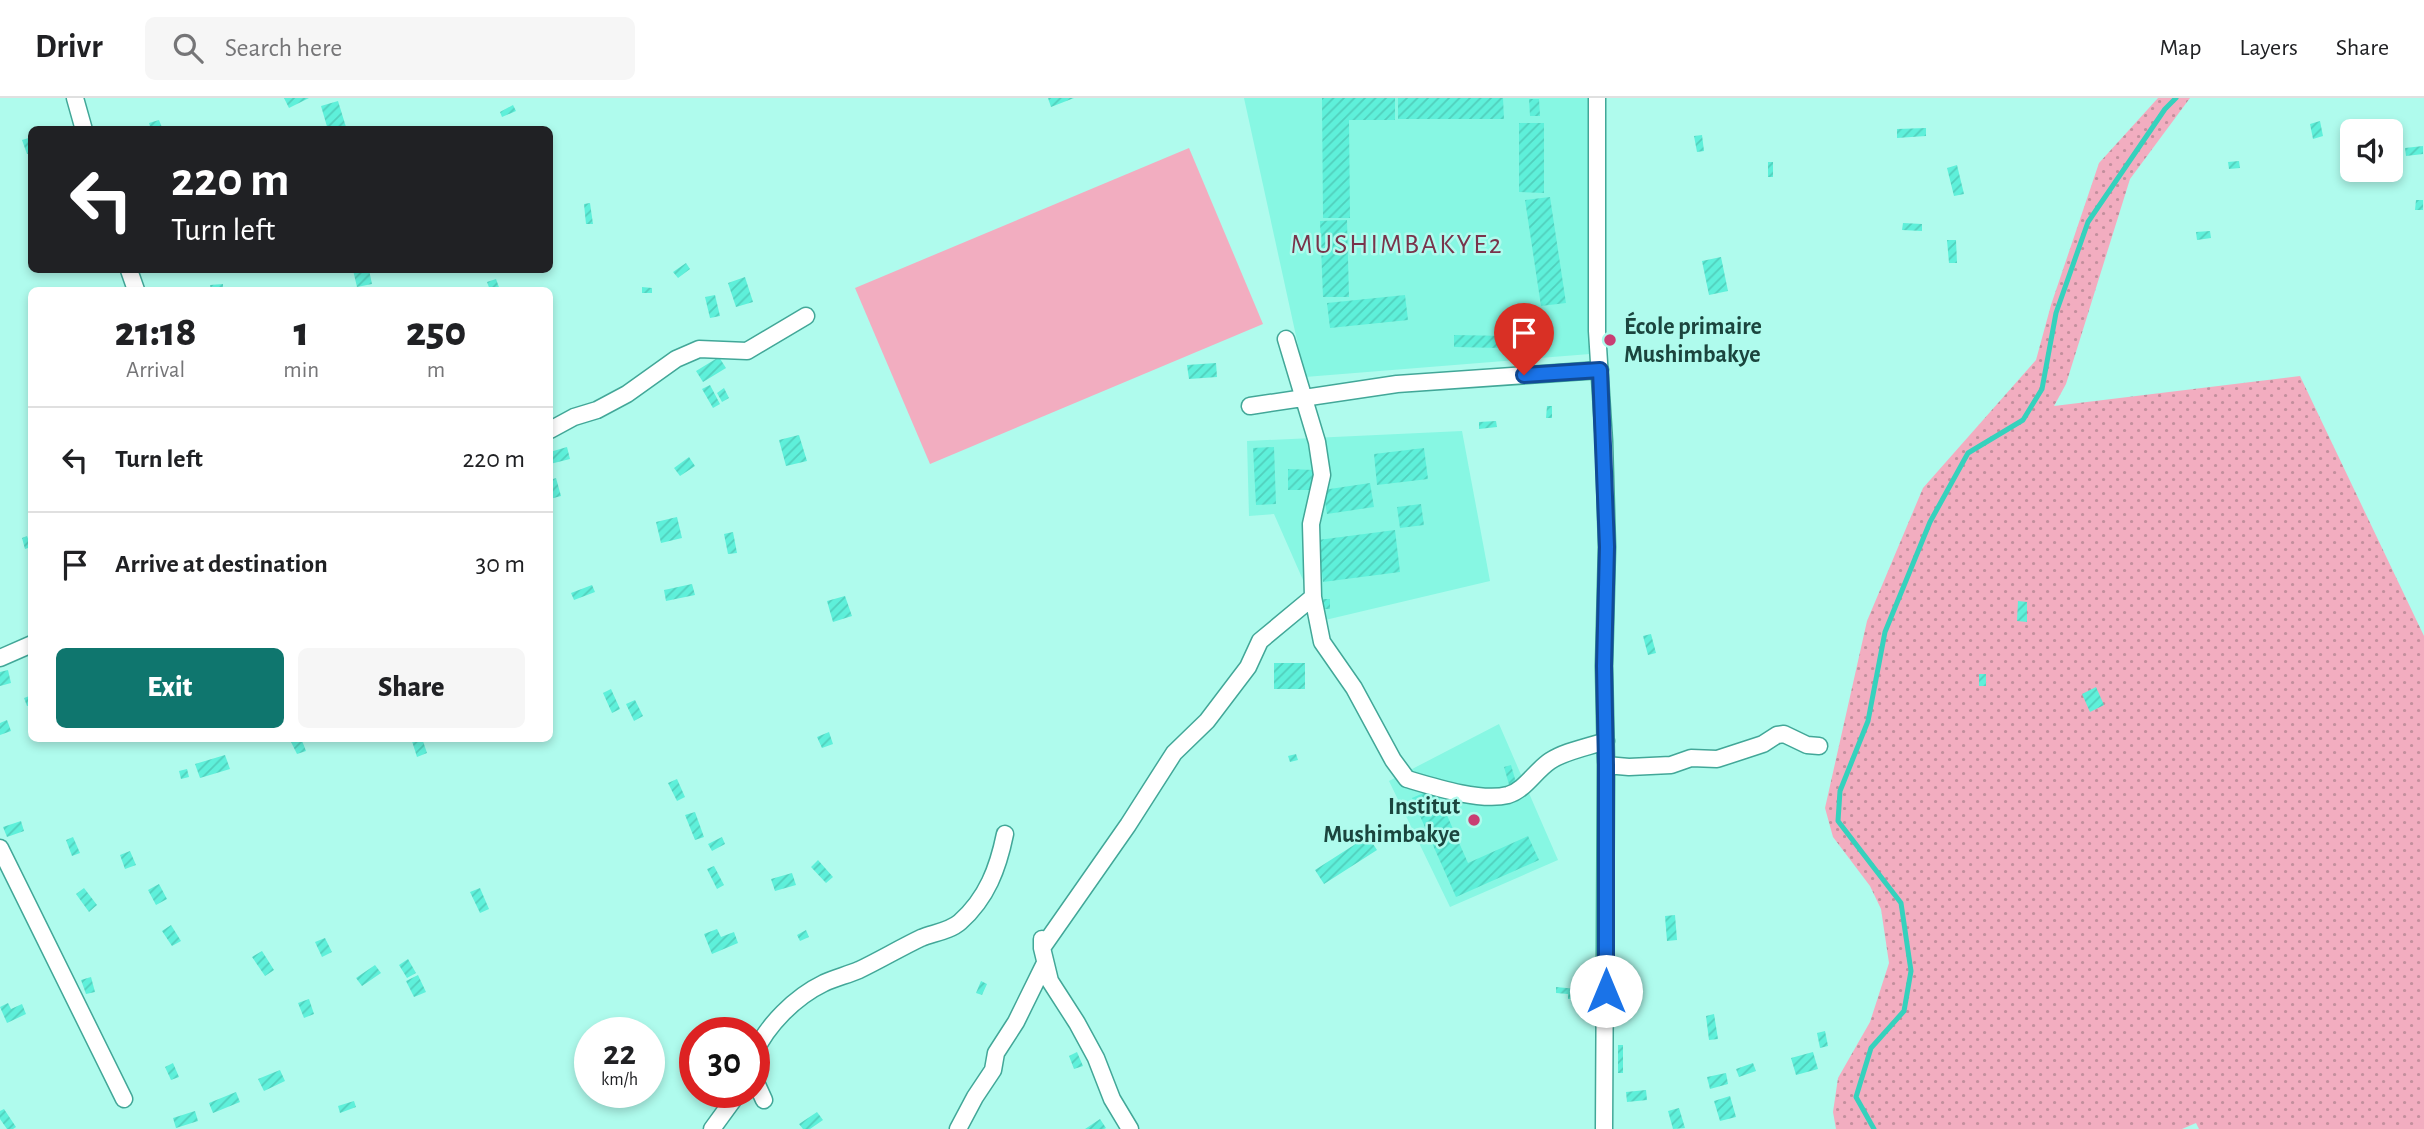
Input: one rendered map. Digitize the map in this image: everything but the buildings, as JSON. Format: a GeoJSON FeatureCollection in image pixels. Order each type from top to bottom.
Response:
{"type":"FeatureCollection","features":[{"type":"Feature","properties":{"kind":"street"},"geometry":{"type":"LineString","coordinates":[[75,98],[83,126]]}},
{"type":"Feature","properties":{"kind":"street"},"geometry":{"type":"LineString","coordinates":[[1597,98],[1597,331],[1607,547],[1604,666],[1604,1129]]}},
{"type":"Feature","properties":{"kind":"street"},"geometry":{"type":"LineString","coordinates":[[553,428],[627,394],[676,359],[699,349],[747,352],[806,316]]}},
{"type":"Feature","properties":{"kind":"street"},"geometry":{"type":"LineString","coordinates":[[1286,339],[1317,442],[1322,475],[1311,524],[1312,597],[1322,642],[1354,688],[1407,779],[1488,798],[1510,794],[1521,788],[1552,760],[1606,741]]}},
{"type":"Feature","properties":{"kind":"street"},"geometry":{"type":"LineString","coordinates":[[1250,405],[1397,384],[1600,370]]}},
{"type":"Feature","properties":{"kind":"street"},"geometry":{"type":"LineString","coordinates":[[958,1129],[993,1070],[996,1054],[1016,1022],[1043,956],[1174,753],[1207,721],[1248,667],[1260,641],[1312,597]]}},
{"type":"Feature","properties":{"kind":"street"},"geometry":{"type":"LineString","coordinates":[[0,658],[28,646]]}},
{"type":"Feature","properties":{"kind":"street"},"geometry":{"type":"LineString","coordinates":[[1606,765],[1671,765],[1691,758],[1717,759],[1784,734],[1807,746],[1819,746]]}},
{"type":"Feature","properties":{"kind":"street"},"geometry":{"type":"LineString","coordinates":[[770,1028],[821,985],[839,979],[921,938],[958,924],[980,900],[992,881],[1005,834]]}},
{"type":"Feature","properties":{"kind":"street"},"geometry":{"type":"LineString","coordinates":[[0,848],[124,1099]]}},
{"type":"Feature","properties":{"kind":"street"},"geometry":{"type":"LineString","coordinates":[[1043,930],[1043,956],[1050,981],[1096,1058],[1112,1099],[1130,1129]]}},
{"type":"Feature","properties":{"kind":"street"},"geometry":{"type":"LineString","coordinates":[[712,1129],[727,1108]]}},
{"type":"Feature","properties":{"kind":"shaded area"},"geometry":{"type":"Polygon","coordinates":[[[1244,98],[1594,98],[1590,354],[1305,377],[1244,98]]]}},
{"type":"Feature","properties":{"kind":"shaded area"},"geometry":{"type":"Polygon","coordinates":[[[2158,98],[2190,98],[2130,179],[2066,384],[2054,406],[2300,376],[2424,636],[2424,1129],[2199,1129],[2196,1123],[2182,1129],[1836,1129],[1833,1112],[1838,1078],[1870,1022],[1889,963],[1881,909],[1870,886],[1833,837],[1825,808],[1867,621],[1923,488],[2036,360],[2051,305],[2099,163],[2158,98]]]}},
{"type":"Feature","properties":{"kind":"shaded area"},"geometry":{"type":"Polygon","coordinates":[[[1189,148],[1263,324],[930,464],[855,288],[1189,148]]]}},
{"type":"Feature","properties":{"kind":"shaded area"},"geometry":{"type":"Polygon","coordinates":[[[1462,431],[1490,581],[1321,621],[1274,514],[1249,516],[1247,441],[1462,431]]]}},
{"type":"Feature","properties":{"kind":"shaded area","name":"Institut Mushimbakye"},"geometry":{"type":"Polygon","coordinates":[[[1499,724],[1558,860],[1450,907],[1389,781],[1499,724]]]}},
{"type":"Feature","properties":{"kind":"waterway"},"geometry":{"type":"LineString","coordinates":[[1874,1129],[1856,1097],[1871,1048],[1904,1011],[1911,971],[1901,903],[1838,821],[1840,791],[1868,721],[1885,632],[1930,522],[1968,453],[2023,420],[2042,389],[2056,313],[2088,222],[2165,109],[2176,98]]}},
{"type":"Feature","properties":{"kind":"place","name":"École primaire Mushimbakye"},"geometry":{"type":"Point","coordinates":[1610,340]}},
{"type":"Feature","properties":{"kind":"place","name":"Institut Mushimbakye"},"geometry":{"type":"Point","coordinates":[1474,820]}},
{"type":"Feature","properties":{"kind":"district","name":"MUSHIMBAKYE2"},"geometry":{"type":"Point","coordinates":[1397,243]}},
{"type":"Feature","properties":{"kind":"route"},"geometry":{"type":"LineString","coordinates":[[1524,375],[1600,370],[1607,547],[1604,666],[1606,991]]}}]}
